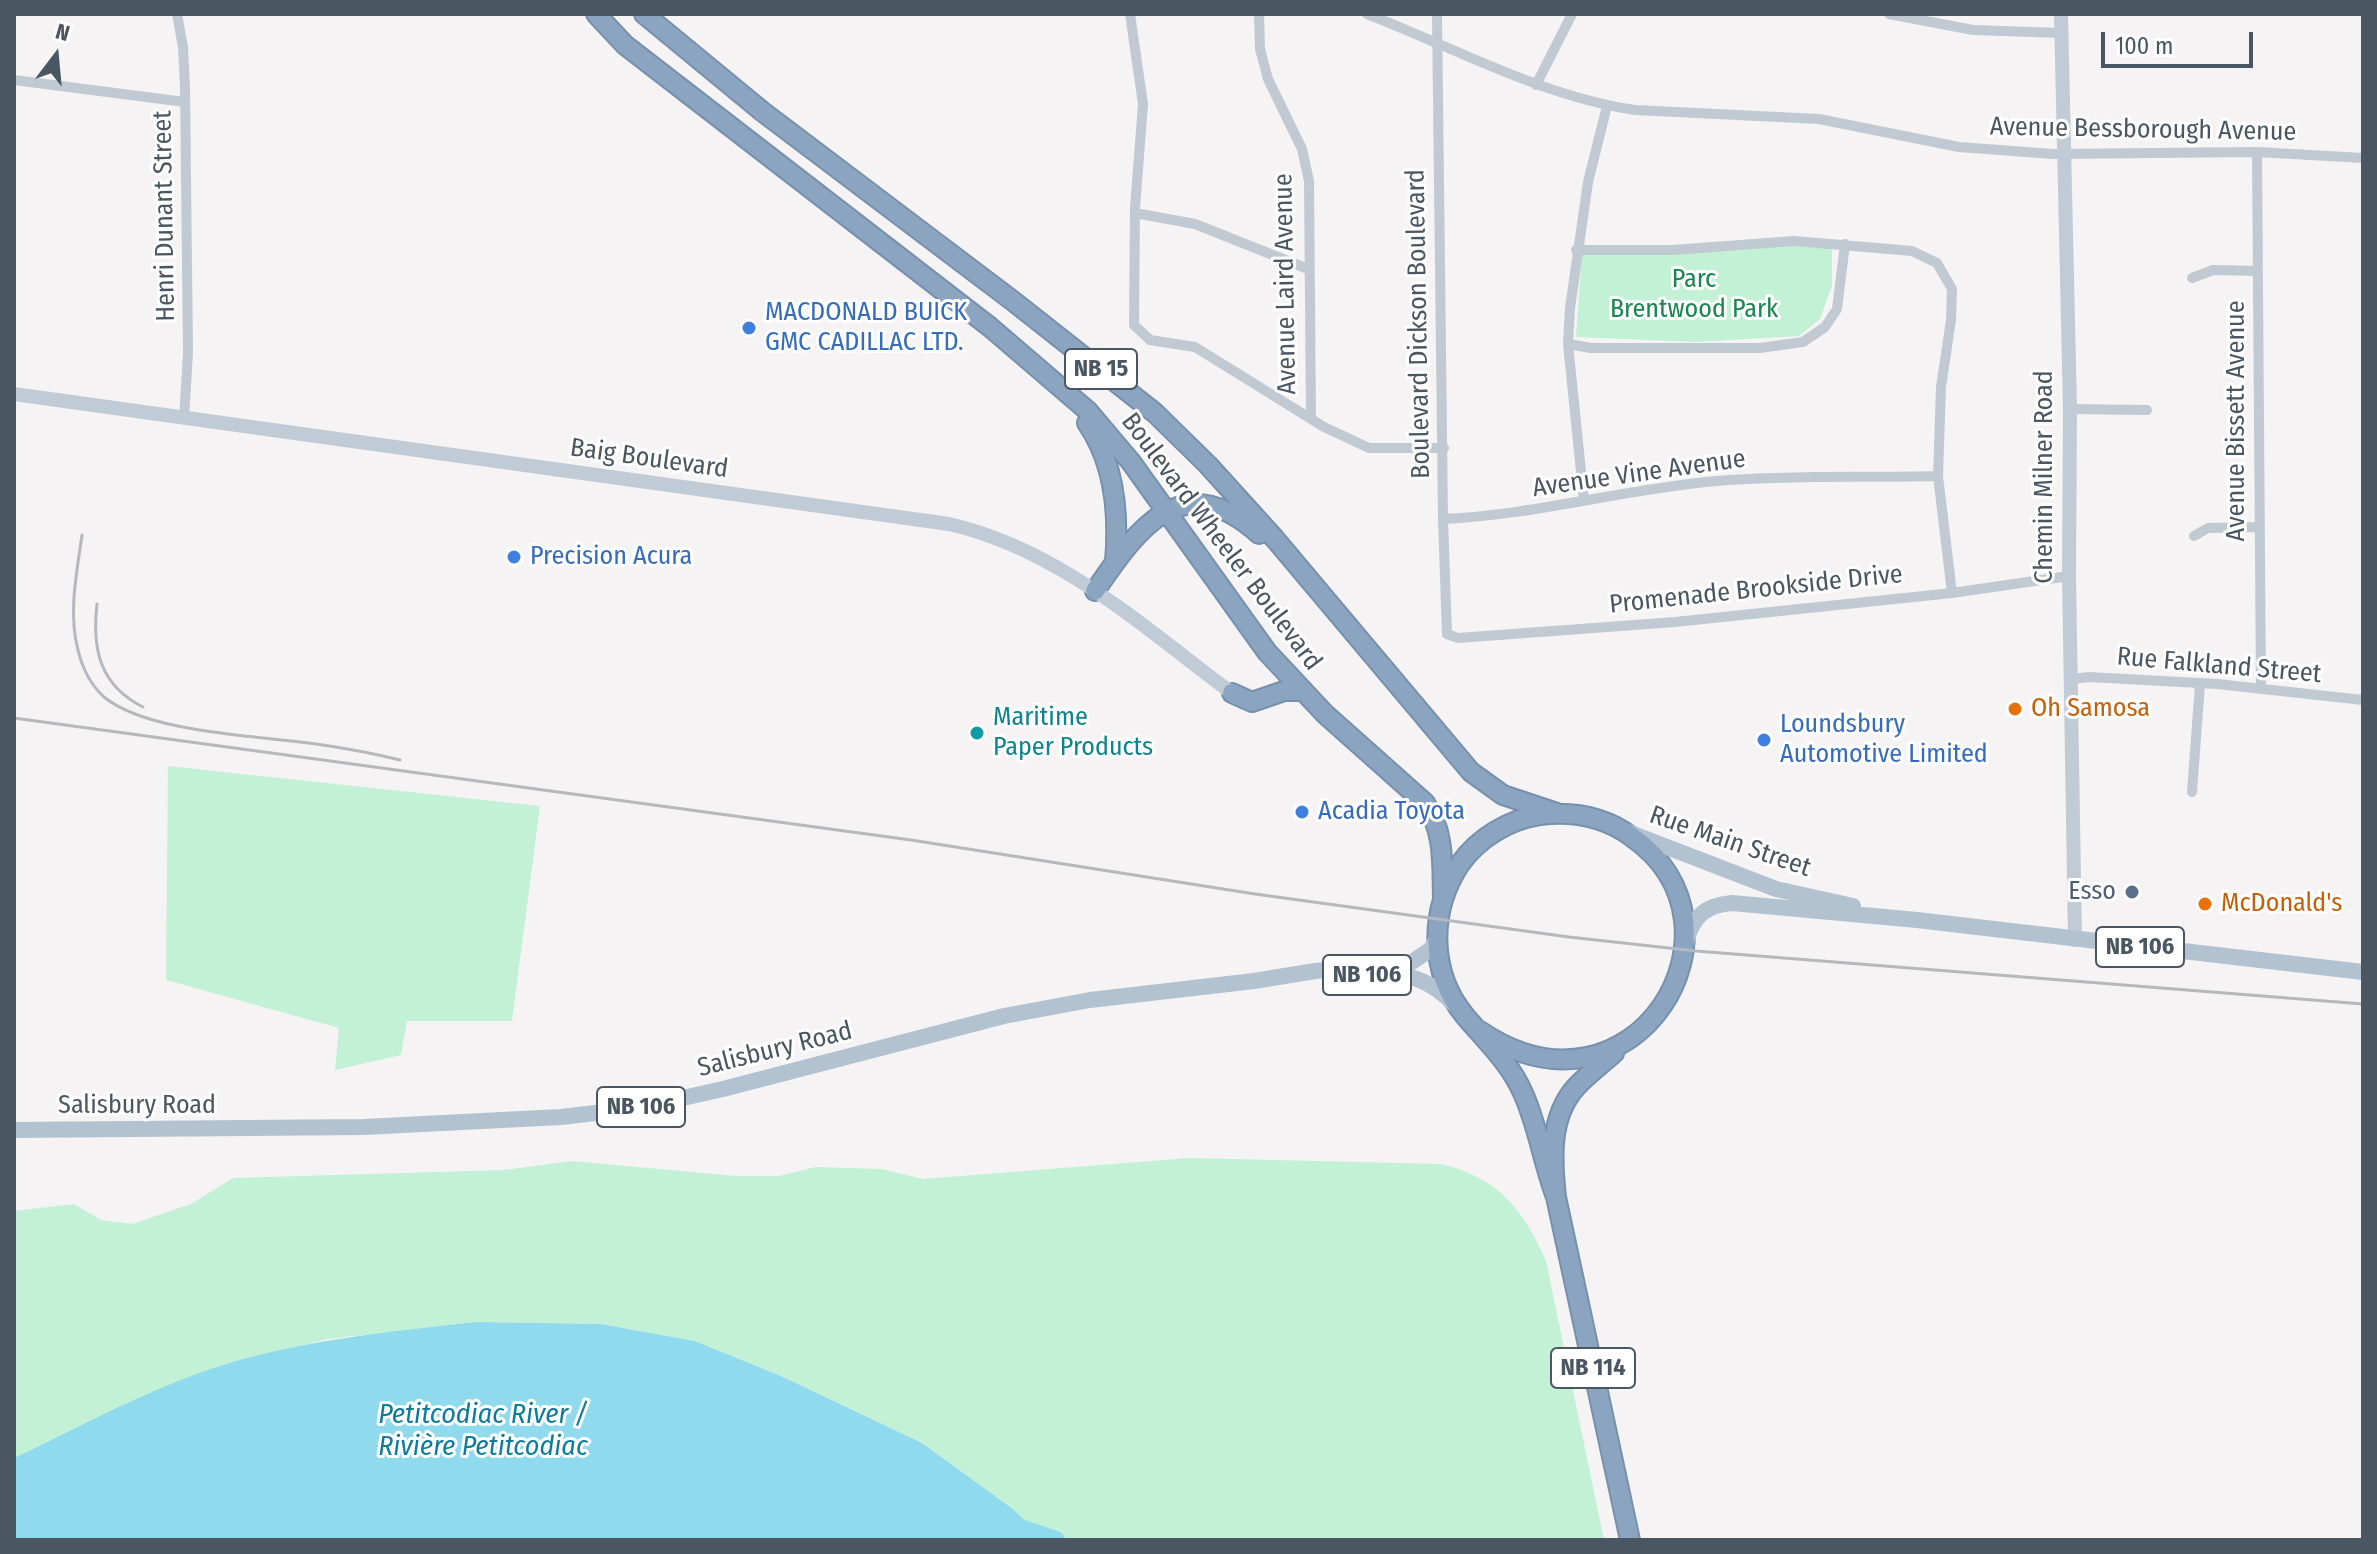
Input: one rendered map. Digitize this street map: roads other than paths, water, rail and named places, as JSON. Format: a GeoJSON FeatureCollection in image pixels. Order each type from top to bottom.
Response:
{"type":"FeatureCollection","features":[{"type":"Feature","properties":{"kind":"highway"},"geometry":{"type":"LineString","coordinates":[[586,14],[625,45]]}},
{"type":"Feature","properties":{"kind":"highway","name":"Boulevard Wheeler Boulevard"},"geometry":{"type":"LineString","coordinates":[[596,14],[625,45],[990,327],[1100,425],[1241,618],[1302,691],[1430,811],[1441,836],[1443,898]]}},
{"type":"Feature","properties":{"kind":"highway","name":"Boulevard Wheeler Boulevard"},"geometry":{"type":"LineString","coordinates":[[644,14],[763,112],[1076,349],[1155,413],[1233,491],[1477,778],[1503,795],[1557,813]]}},
{"type":"Feature","properties":{"kind":"highway"},"geometry":{"type":"LineString","coordinates":[[1053,380],[1094,432],[1104,455],[1116,514],[1115,562]]}},
{"type":"Feature","properties":{"kind":"highway"},"geometry":{"type":"LineString","coordinates":[[1095,591],[1147,524],[1165,510],[1179,506],[1195,505],[1227,512],[1254,529],[1303,573]]}},
{"type":"Feature","properties":{"kind":"highway"},"geometry":{"type":"LineString","coordinates":[[1232,693],[1252,702],[1289,690],[1302,691]]}},
{"type":"Feature","properties":{"kind":"highway"},"geometry":{"type":"LineString","coordinates":[[1557,813],[1590,817],[1621,829],[1658,860],[1680,903],[1684,951],[1671,994],[1647,1026],[1605,1053],[1579,1059],[1553,1060],[1526,1056],[1502,1046],[1465,1016],[1450,993],[1440,967],[1436,940],[1443,898],[1463,860],[1496,831],[1515,822],[1557,813]]}},
{"type":"Feature","properties":{"kind":"highway","name":"NB 114"},"geometry":{"type":"LineString","coordinates":[[1480,1031],[1512,1071],[1523,1093],[1556,1197],[1630,1540]]}},
{"type":"Feature","properties":{"kind":"highway","name":"NB 114"},"geometry":{"type":"LineString","coordinates":[[1556,1197],[1552,1162],[1558,1115],[1575,1088],[1628,1041]]}},
{"type":"Feature","properties":{"kind":"main road","name":"Rue Main Street"},"geometry":{"type":"LineString","coordinates":[[1621,829],[1776,889],[1917,920]]}},
{"type":"Feature","properties":{"kind":"main road","name":"Rue Main Street"},"geometry":{"type":"LineString","coordinates":[[1684,951],[1690,927],[1696,918],[1716,905],[1732,903],[1917,920],[2363,972]]}},
{"type":"Feature","properties":{"kind":"main road","name":"Salisbury Road"},"geometry":{"type":"LineString","coordinates":[[14,1130],[364,1127],[561,1117],[638,1108],[1004,1016],[1090,1000],[1315,971],[1412,962],[1431,949],[1436,940]]}},
{"type":"Feature","properties":{"kind":"main road","name":"Salisbury Road"},"geometry":{"type":"LineString","coordinates":[[1254,981],[1290,984],[1388,972],[1406,974],[1423,979],[1441,991],[1465,1016]]}},
{"type":"Feature","properties":{"kind":"street","name":"Henri Dunant Street"},"geometry":{"type":"LineString","coordinates":[[177,14],[183,47],[185,102],[188,352],[184,419]]}},
{"type":"Feature","properties":{"kind":"street"},"geometry":{"type":"LineString","coordinates":[[1130,14],[1143,104],[1135,213],[1134,325],[1150,340],[1195,347],[1311,418],[1369,448],[1444,448]]}},
{"type":"Feature","properties":{"kind":"street","name":"Avenue Laird Avenue"},"geometry":{"type":"LineString","coordinates":[[1259,14],[1260,49],[1268,79],[1302,149],[1309,181],[1311,418]]}},
{"type":"Feature","properties":{"kind":"street","name":"Avenue Bessborough Avenue"},"geometry":{"type":"LineString","coordinates":[[1367,14],[1536,85],[1607,106],[1819,119],[1959,147],[2065,155],[2257,152],[2363,158]]}},
{"type":"Feature","properties":{"kind":"street","name":"Boulevard Dickson Boulevard"},"geometry":{"type":"LineString","coordinates":[[1437,14],[1447,634]]}},
{"type":"Feature","properties":{"kind":"street"},"geometry":{"type":"LineString","coordinates":[[1536,85],[1572,14]]}},
{"type":"Feature","properties":{"kind":"street"},"geometry":{"type":"LineString","coordinates":[[1889,14],[1973,30],[2061,33]]}},
{"type":"Feature","properties":{"kind":"street","name":"Chemin Milner Road"},"geometry":{"type":"LineString","coordinates":[[2061,14],[2070,409],[2069,576],[2075,940]]}},
{"type":"Feature","properties":{"kind":"street"},"geometry":{"type":"LineString","coordinates":[[14,80],[185,102]]}},
{"type":"Feature","properties":{"kind":"street"},"geometry":{"type":"LineString","coordinates":[[1584,501],[1568,344],[1576,250],[1588,182],[1607,106]]}},
{"type":"Feature","properties":{"kind":"street","name":"Avenue Bissett Avenue"},"geometry":{"type":"LineString","coordinates":[[2257,152],[2261,689]]}},
{"type":"Feature","properties":{"kind":"street"},"geometry":{"type":"LineString","coordinates":[[1135,213],[1195,224],[1308,269]]}},
{"type":"Feature","properties":{"kind":"street"},"geometry":{"type":"LineString","coordinates":[[1576,250],[1673,250],[1794,241],[1912,251],[1937,263],[1952,289],[1951,320],[1941,387],[1938,476],[1952,593]]}},
{"type":"Feature","properties":{"kind":"street"},"geometry":{"type":"LineString","coordinates":[[1568,344],[1591,348],[1760,348],[1803,342],[1825,327],[1837,309],[1845,244]]}},
{"type":"Feature","properties":{"kind":"street"},"geometry":{"type":"LineString","coordinates":[[2192,278],[2213,270],[2258,271]]}},
{"type":"Feature","properties":{"kind":"street","name":"Baig Boulevard"},"geometry":{"type":"LineString","coordinates":[[14,394],[949,524],[1030,551],[1095,591],[1232,693]]}},
{"type":"Feature","properties":{"kind":"street"},"geometry":{"type":"LineString","coordinates":[[2070,409],[2147,410]]}},
{"type":"Feature","properties":{"kind":"street","name":"Avenue Vine Avenue"},"geometry":{"type":"LineString","coordinates":[[1443,519],[1527,511],[1717,481],[1938,476]]}},
{"type":"Feature","properties":{"kind":"street"},"geometry":{"type":"LineString","coordinates":[[2194,536],[2208,528],[2260,527]]}},
{"type":"Feature","properties":{"kind":"street","name":"Promenade Brookside Drive"},"geometry":{"type":"LineString","coordinates":[[1447,634],[1458,638],[1675,622],[1952,593],[2069,576]]}},
{"type":"Feature","properties":{"kind":"street","name":"Rue Falkland Street"},"geometry":{"type":"LineString","coordinates":[[2072,679],[2089,677],[2200,684],[2363,700]]}},
{"type":"Feature","properties":{"kind":"street"},"geometry":{"type":"LineString","coordinates":[[2192,792],[2200,684]]}},
{"type":"Feature","properties":{"kind":"water","name":"Petitcodiac River / Rivière Petitcodiac"},"geometry":{"type":"Polygon","coordinates":[[[477,1322],[601,1324],[695,1341],[781,1376],[922,1443],[1013,1509],[1046,1540],[14,1540],[14,1458],[107,1412],[236,1361],[338,1339],[477,1322]]]}},
{"type":"Feature","properties":{"kind":"waterway","name":"Petitcodiac River / Rivière Petitcodiac"},"geometry":{"type":"LineString","coordinates":[[1018,1527],[1056,1540]]}},
{"type":"Feature","properties":{"kind":"railway"},"geometry":{"type":"LineString","coordinates":[[82,535],[74,592],[75,636],[85,669],[104,697],[123,709],[175,726],[326,746],[400,760]]}},
{"type":"Feature","properties":{"kind":"railway"},"geometry":{"type":"LineString","coordinates":[[97,604],[96,636],[102,664],[117,688],[143,707]]}},
{"type":"Feature","properties":{"kind":"railway"},"geometry":{"type":"LineString","coordinates":[[14,718],[911,840],[1255,894],[1569,937],[1696,951],[2363,1004]]}},
{"type":"Feature","properties":{"kind":"place","name":"MACDONALD BUICK GMC CADILLAC LTD."},"geometry":{"type":"Point","coordinates":[749,328]}},
{"type":"Feature","properties":{"kind":"place","name":"Precision Acura"},"geometry":{"type":"Point","coordinates":[514,557]}},
{"type":"Feature","properties":{"kind":"place","name":"Oh Samosa"},"geometry":{"type":"Point","coordinates":[2015,709]}},
{"type":"Feature","properties":{"kind":"place","name":"Maritime Paper Products"},"geometry":{"type":"Point","coordinates":[977,733]}},
{"type":"Feature","properties":{"kind":"place","name":"Loundsbury Automotive Limited"},"geometry":{"type":"Point","coordinates":[1764,740]}},
{"type":"Feature","properties":{"kind":"place","name":"Acadia Toyota"},"geometry":{"type":"Point","coordinates":[1302,812]}},
{"type":"Feature","properties":{"kind":"place","name":"Esso"},"geometry":{"type":"Point","coordinates":[2132,892]}},
{"type":"Feature","properties":{"kind":"place","name":"McDonald's"},"geometry":{"type":"Point","coordinates":[2205,904]}},
{"type":"Feature","properties":{"kind":"park label","name":"Parc Brentwood Park"},"geometry":{"type":"Point","coordinates":[1694,295]}}]}
